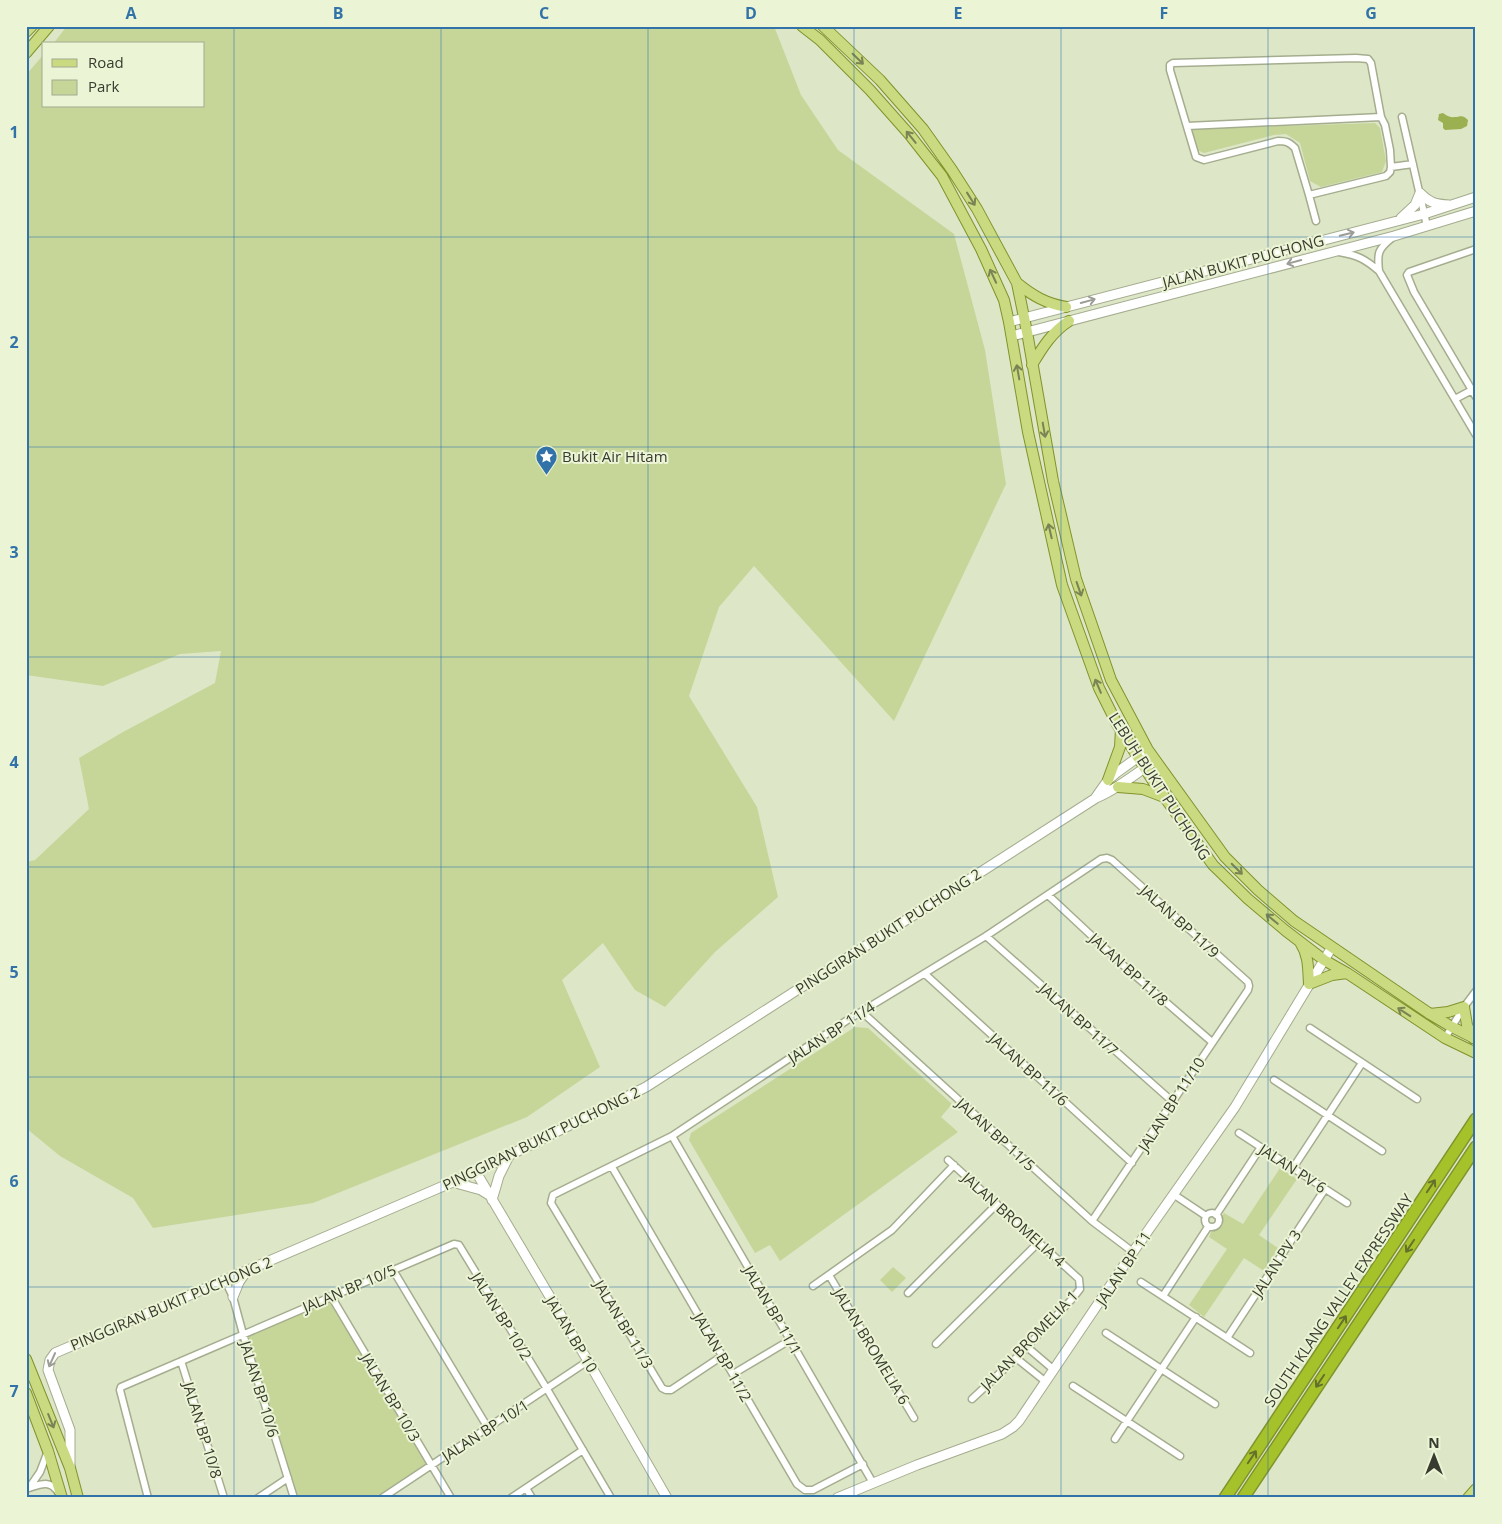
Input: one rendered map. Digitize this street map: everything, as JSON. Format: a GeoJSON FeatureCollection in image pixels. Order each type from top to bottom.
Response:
{"type":"FeatureCollection","features":[{"type":"Feature","properties":{"kind":"highway","name":"SOUTH KLANG VALLEY EXPRESSWAY"},"geometry":{"type":"LineString","coordinates":[[1225,1498],[1476,1119]]}},
{"type":"Feature","properties":{"kind":"highway","name":"SOUTH KLANG VALLEY EXPRESSWAY"},"geometry":{"type":"LineString","coordinates":[[1243,1498],[1476,1147]]}},
{"type":"Feature","properties":{"kind":"main road"},"geometry":{"type":"LineString","coordinates":[[26,32],[32,26]]}},
{"type":"Feature","properties":{"kind":"main road"},"geometry":{"type":"LineString","coordinates":[[26,53],[49,26]]}},
{"type":"Feature","properties":{"kind":"main road"},"geometry":{"type":"LineString","coordinates":[[802,26],[820,40],[870,90],[909,134],[942,176],[964,215],[999,288],[1010,322]]}},
{"type":"Feature","properties":{"kind":"main road"},"geometry":{"type":"LineString","coordinates":[[823,26],[880,80],[923,129],[952,170],[977,209],[1017,283],[1024,318]]}},
{"type":"Feature","properties":{"kind":"main road"},"geometry":{"type":"LineString","coordinates":[[942,176],[952,170]]}},
{"type":"Feature","properties":{"kind":"main road"},"geometry":{"type":"LineString","coordinates":[[1017,283],[1041,300],[1052,305],[1066,307]]}},
{"type":"Feature","properties":{"kind":"main road","name":"LEBUH BUKIT PUCHONG"},"geometry":{"type":"LineString","coordinates":[[1024,318],[1053,481],[1076,579],[1111,680],[1148,750],[1225,857],[1258,890],[1294,921],[1430,1014],[1474,1039]]}},
{"type":"Feature","properties":{"kind":"main road"},"geometry":{"type":"LineString","coordinates":[[1032,365],[1052,335],[1069,321]]}},
{"type":"Feature","properties":{"kind":"main road","name":"LEBUH BUKIT PUCHONG"},"geometry":{"type":"LineString","coordinates":[[1010,322],[1034,458],[1062,585],[1099,688],[1121,729],[1164,797],[1213,865],[1248,899],[1324,960],[1347,973],[1445,1038],[1476,1053]]}},
{"type":"Feature","properties":{"kind":"main road"},"geometry":{"type":"LineString","coordinates":[[1108,780],[1120,747],[1121,729]]}},
{"type":"Feature","properties":{"kind":"main road"},"geometry":{"type":"LineString","coordinates":[[1118,787],[1143,789],[1164,797]]}},
{"type":"Feature","properties":{"kind":"main road"},"geometry":{"type":"LineString","coordinates":[[1299,940],[1307,958],[1309,984],[1332,975],[1347,973]]}},
{"type":"Feature","properties":{"kind":"main road"},"geometry":{"type":"LineString","coordinates":[[1430,1014],[1448,1012],[1464,1007],[1467,1025],[1474,1039]]}},
{"type":"Feature","properties":{"kind":"main road"},"geometry":{"type":"LineString","coordinates":[[26,1359],[70,1468],[78,1498]]}},
{"type":"Feature","properties":{"kind":"main road"},"geometry":{"type":"LineString","coordinates":[[26,1393],[48,1451],[62,1497]]}},
{"type":"Feature","properties":{"kind":"main road"},"geometry":{"type":"LineString","coordinates":[[1468,1498],[1476,1489]]}},
{"type":"Feature","properties":{"kind":"street"},"geometry":{"type":"LineString","coordinates":[[1309,195],[1386,176],[1390,172],[1386,125],[1381,117],[1371,62],[1368,59],[1173,63],[1170,65],[1196,157],[1204,160],[1278,141],[1290,143],[1294,148],[1316,221]]}},
{"type":"Feature","properties":{"kind":"street"},"geometry":{"type":"LineString","coordinates":[[1187,126],[1381,117]]}},
{"type":"Feature","properties":{"kind":"street"},"geometry":{"type":"LineString","coordinates":[[1402,117],[1427,226]]}},
{"type":"Feature","properties":{"kind":"street"},"geometry":{"type":"LineString","coordinates":[[1391,167],[1413,164]]}},
{"type":"Feature","properties":{"kind":"street"},"geometry":{"type":"LineString","coordinates":[[1420,193],[1428,201],[1436,204],[1453,205]]}},
{"type":"Feature","properties":{"kind":"street"},"geometry":{"type":"LineString","coordinates":[[1397,221],[1415,205],[1420,193]]}},
{"type":"Feature","properties":{"kind":"street","name":"JALAN BUKIT PUCHONG"},"geometry":{"type":"LineString","coordinates":[[1010,322],[1424,214],[1476,197]]}},
{"type":"Feature","properties":{"kind":"street","name":"JALAN BUKIT PUCHONG"},"geometry":{"type":"LineString","coordinates":[[1012,336],[1394,236],[1476,211]]}},
{"type":"Feature","properties":{"kind":"street"},"geometry":{"type":"LineString","coordinates":[[1379,271],[1379,252],[1382,246],[1394,236]]}},
{"type":"Feature","properties":{"kind":"street"},"geometry":{"type":"LineString","coordinates":[[1336,251],[1356,255],[1379,271],[1476,435]]}},
{"type":"Feature","properties":{"kind":"street"},"geometry":{"type":"LineString","coordinates":[[1475,251],[1433,263],[1409,272],[1406,275],[1414,292],[1476,397]]}},
{"type":"Feature","properties":{"kind":"street"},"geometry":{"type":"LineString","coordinates":[[1214,268],[1218,282]]}},
{"type":"Feature","properties":{"kind":"street"},"geometry":{"type":"LineString","coordinates":[[1455,399],[1472,390]]}},
{"type":"Feature","properties":{"kind":"street","name":"PINGGIRAN BUKIT PUCHONG 2"},"geometry":{"type":"LineString","coordinates":[[1096,798],[1108,780],[1148,750]]}},
{"type":"Feature","properties":{"kind":"street","name":"PINGGIRAN BUKIT PUCHONG 2"},"geometry":{"type":"LineString","coordinates":[[70,1468],[70,1430],[48,1370],[50,1360],[56,1353],[476,1172],[646,1087],[1096,798],[1118,787],[1156,760]]}},
{"type":"Feature","properties":{"kind":"street","name":"JALAN BP 11/4"},"geometry":{"type":"LineString","coordinates":[[551,1199],[553,1195],[672,1136],[862,1012],[986,936],[1102,859],[1107,858]]}},
{"type":"Feature","properties":{"kind":"street","name":"JALAN BP 11/9"},"geometry":{"type":"LineString","coordinates":[[1107,858],[1112,860],[1248,982],[1249,986]]}},
{"type":"Feature","properties":{"kind":"street","name":"JALAN BP 11/8"},"geometry":{"type":"LineString","coordinates":[[1048,895],[1124,966],[1212,1042]]}},
{"type":"Feature","properties":{"kind":"street","name":"JALAN BP 11/7"},"geometry":{"type":"LineString","coordinates":[[986,936],[1173,1102]]}},
{"type":"Feature","properties":{"kind":"street","name":"JALAN BP 11"},"geometry":{"type":"LineString","coordinates":[[837,1498],[917,1465],[1002,1434],[1013,1427],[1023,1416],[1133,1252],[1235,1107],[1332,947]]}},
{"type":"Feature","properties":{"kind":"street","name":"JALAN BP 11/6"},"geometry":{"type":"LineString","coordinates":[[925,974],[1132,1163]]}},
{"type":"Feature","properties":{"kind":"street","name":"JALAN BP 11/10"},"geometry":{"type":"LineString","coordinates":[[1092,1221],[1249,986]]}},
{"type":"Feature","properties":{"kind":"street"},"geometry":{"type":"LineString","coordinates":[[1445,1038],[1476,991]]}},
{"type":"Feature","properties":{"kind":"street","name":"JALAN BP 11/5"},"geometry":{"type":"LineString","coordinates":[[862,1012],[1092,1221],[1133,1252]]}},
{"type":"Feature","properties":{"kind":"street"},"geometry":{"type":"LineString","coordinates":[[1310,1028],[1417,1099]]}},
{"type":"Feature","properties":{"kind":"street"},"geometry":{"type":"LineString","coordinates":[[1293,1168],[1362,1063]]}},
{"type":"Feature","properties":{"kind":"street"},"geometry":{"type":"LineString","coordinates":[[1274,1080],[1382,1151]]}},
{"type":"Feature","properties":{"kind":"street","name":"JALAN PV 6"},"geometry":{"type":"LineString","coordinates":[[1239,1133],[1347,1204]]}},
{"type":"Feature","properties":{"kind":"street","name":"JALAN BP 11/1"},"geometry":{"type":"LineString","coordinates":[[672,1136],[874,1483]]}},
{"type":"Feature","properties":{"kind":"street"},"geometry":{"type":"LineString","coordinates":[[1216,1215],[1261,1147]]}},
{"type":"Feature","properties":{"kind":"street"},"geometry":{"type":"LineString","coordinates":[[452,1182],[481,1190],[491,1197],[509,1156]]}},
{"type":"Feature","properties":{"kind":"street","name":"JALAN BROMELIA 4"},"geometry":{"type":"LineString","coordinates":[[948,1160],[1079,1279]]}},
{"type":"Feature","properties":{"kind":"street"},"geometry":{"type":"LineString","coordinates":[[813,1286],[892,1230],[954,1165]]}},
{"type":"Feature","properties":{"kind":"street","name":"JALAN BP 11/2"},"geometry":{"type":"LineString","coordinates":[[612,1167],[797,1484],[805,1490],[813,1490],[862,1464]]}},
{"type":"Feature","properties":{"kind":"street","name":"JALAN BP 10"},"geometry":{"type":"LineString","coordinates":[[476,1172],[667,1498]]}},
{"type":"Feature","properties":{"kind":"street","name":"JALAN PV 3"},"geometry":{"type":"LineString","coordinates":[[1227,1338],[1325,1189]]}},
{"type":"Feature","properties":{"kind":"street"},"geometry":{"type":"LineString","coordinates":[[1173,1194],[1206,1216]]}},
{"type":"Feature","properties":{"kind":"street","name":"JALAN BP 11/3"},"geometry":{"type":"LineString","coordinates":[[551,1199],[551,1203],[662,1388],[671,1390],[722,1356]]}},
{"type":"Feature","properties":{"kind":"street"},"geometry":{"type":"LineString","coordinates":[[908,1293],[997,1204]]}},
{"type":"Feature","properties":{"kind":"street"},"geometry":{"type":"LineString","coordinates":[[1206,1216],[1210,1214],[1216,1215]]}},
{"type":"Feature","properties":{"kind":"street"},"geometry":{"type":"LineString","coordinates":[[1208,1226],[1213,1227],[1218,1224],[1216,1215]]}},
{"type":"Feature","properties":{"kind":"street"},"geometry":{"type":"LineString","coordinates":[[1206,1216],[1205,1222],[1208,1226]]}},
{"type":"Feature","properties":{"kind":"street"},"geometry":{"type":"LineString","coordinates":[[1162,1296],[1208,1226]]}},
{"type":"Feature","properties":{"kind":"street"},"geometry":{"type":"LineString","coordinates":[[936,1344],[1039,1242]]}},
{"type":"Feature","properties":{"kind":"street","name":"JALAN BP 10/5"},"geometry":{"type":"LineString","coordinates":[[148,1498],[120,1390],[121,1387],[456,1244]]}},
{"type":"Feature","properties":{"kind":"street","name":"JALAN BP 10/2"},"geometry":{"type":"LineString","coordinates":[[456,1244],[459,1245],[547,1389],[611,1498]]}},
{"type":"Feature","properties":{"kind":"street"},"geometry":{"type":"LineString","coordinates":[[233,1297],[239,1282],[248,1270]]}},
{"type":"Feature","properties":{"kind":"street"},"geometry":{"type":"LineString","coordinates":[[393,1270],[488,1428]]}},
{"type":"Feature","properties":{"kind":"street","name":"JALAN BROMELIA 6"},"geometry":{"type":"LineString","coordinates":[[830,1275],[914,1418]]}},
{"type":"Feature","properties":{"kind":"street","name":"JALAN BROMELIA 1"},"geometry":{"type":"LineString","coordinates":[[972,1399],[1016,1358],[1074,1298],[1080,1289],[1079,1279]]}},
{"type":"Feature","properties":{"kind":"street","name":"JALAN BP 10/6"},"geometry":{"type":"LineString","coordinates":[[225,1280],[233,1297],[242,1334],[294,1498]]}},
{"type":"Feature","properties":{"kind":"street"},"geometry":{"type":"LineString","coordinates":[[1141,1282],[1250,1353]]}},
{"type":"Feature","properties":{"kind":"street","name":"JALAN BP 10/3"},"geometry":{"type":"LineString","coordinates":[[331,1296],[451,1498]]}},
{"type":"Feature","properties":{"kind":"street"},"geometry":{"type":"LineString","coordinates":[[1115,1439],[1196,1318]]}},
{"type":"Feature","properties":{"kind":"street"},"geometry":{"type":"LineString","coordinates":[[1106,1333],[1215,1404]]}},
{"type":"Feature","properties":{"kind":"street"},"geometry":{"type":"LineString","coordinates":[[733,1374],[790,1340]]}},
{"type":"Feature","properties":{"kind":"street"},"geometry":{"type":"LineString","coordinates":[[1026,1347],[1054,1370]]}},
{"type":"Feature","properties":{"kind":"street"},"geometry":{"type":"LineString","coordinates":[[1016,1358],[1046,1382]]}},
{"type":"Feature","properties":{"kind":"street","name":"JALAN BP 10/1"},"geometry":{"type":"LineString","coordinates":[[382,1498],[588,1361]]}},
{"type":"Feature","properties":{"kind":"street","name":"JALAN BP 10/8"},"geometry":{"type":"LineString","coordinates":[[182,1362],[224,1498]]}},
{"type":"Feature","properties":{"kind":"street"},"geometry":{"type":"LineString","coordinates":[[1073,1386],[1180,1456]]}},
{"type":"Feature","properties":{"kind":"street"},"geometry":{"type":"LineString","coordinates":[[511,1498],[583,1450]]}},
{"type":"Feature","properties":{"kind":"street"},"geometry":{"type":"LineString","coordinates":[[28,1489],[40,1472],[48,1451]]}},
{"type":"Feature","properties":{"kind":"street"},"geometry":{"type":"LineString","coordinates":[[258,1498],[288,1478]]}},
{"type":"Feature","properties":{"kind":"street"},"geometry":{"type":"LineString","coordinates":[[28,1489],[45,1483],[54,1486],[62,1497]]}},
{"type":"Feature","properties":{"kind":"street"},"geometry":{"type":"LineString","coordinates":[[526,1488],[532,1498]]}},
{"type":"Feature","properties":{"kind":"green space"},"geometry":{"type":"Polygon","coordinates":[[[67,26],[774,26],[801,95],[838,150],[954,234],[985,350],[1006,484],[894,721],[754,566],[719,607],[689,696],[757,807],[778,897],[715,952],[665,1007],[635,990],[603,943],[562,980],[600,1067],[527,1117],[313,1203],[153,1228],[133,1198],[60,1156],[26,1128],[26,862],[35,860],[89,809],[79,758],[123,732],[215,683],[221,651],[180,654],[103,686],[26,675],[26,75],[42,56],[42,108],[205,108],[205,42],[55,42],[67,26]]]}},
{"type":"Feature","properties":{"kind":"green space"},"geometry":{"type":"Polygon","coordinates":[[[1375,123],[1380,128],[1386,161],[1382,172],[1321,187],[1310,181],[1300,143],[1286,134],[1274,135],[1204,153],[1197,150],[1192,129],[1375,123]]]}},
{"type":"Feature","properties":{"kind":"green space"},"geometry":{"type":"Polygon","coordinates":[[[855,1027],[868,1028],[952,1104],[941,1117],[958,1132],[780,1261],[770,1245],[755,1253],[689,1140],[691,1133],[855,1027]]]}},
{"type":"Feature","properties":{"kind":"green space"},"geometry":{"type":"Polygon","coordinates":[[[1280,1168],[1297,1179],[1259,1235],[1278,1248],[1264,1271],[1244,1258],[1204,1317],[1189,1305],[1227,1249],[1209,1237],[1211,1232],[1220,1228],[1223,1224],[1222,1216],[1224,1213],[1243,1224],[1280,1168]]]}},
{"type":"Feature","properties":{"kind":"green space"},"geometry":{"type":"Polygon","coordinates":[[[893,1267],[906,1278],[892,1292],[880,1280],[893,1267]]]}},
{"type":"Feature","properties":{"kind":"green space"},"geometry":{"type":"Polygon","coordinates":[[[331,1296],[431,1465],[382,1498],[294,1498],[243,1334],[331,1296]]]}},
{"type":"Feature","properties":{"kind":"shaded area"},"geometry":{"type":"Polygon","coordinates":[[[1443,113],[1451,117],[1464,117],[1468,120],[1467,126],[1461,129],[1445,130],[1443,123],[1438,120],[1439,114],[1443,113]]]}},
{"type":"Feature","properties":{"kind":"place","name":"Bukit Air Hitam"},"geometry":{"type":"Point","coordinates":[546,475]}}]}
